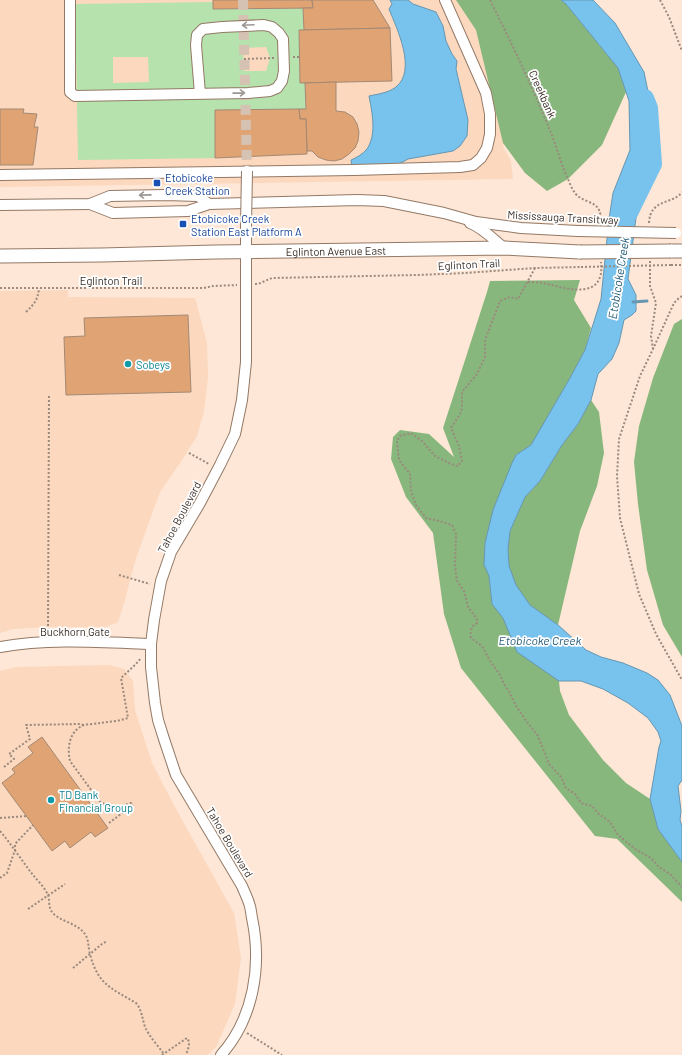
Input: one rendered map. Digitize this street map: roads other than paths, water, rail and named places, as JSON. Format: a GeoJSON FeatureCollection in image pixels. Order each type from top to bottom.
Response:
{"type":"FeatureCollection","features":[{"type":"Feature","properties":{"kind":"main road","name":"Eglinton Avenue East"},"geometry":{"type":"LineString","coordinates":[[0,256],[504,248],[580,252],[677,251]]}},
{"type":"Feature","properties":{"kind":"street"},"geometry":{"type":"LineString","coordinates":[[70,0],[70,92],[75,96],[200,94],[248,93],[270,91],[277,88],[282,80],[284,71],[283,39],[272,27],[264,24],[203,29],[197,34],[196,45],[200,94]]}},
{"type":"Feature","properties":{"kind":"street"},"geometry":{"type":"LineString","coordinates":[[0,175],[247,170],[354,170],[460,167],[473,165],[487,148],[490,134],[489,107],[486,93],[445,0]]}},
{"type":"Feature","properties":{"kind":"street","name":"Tahoe Boulevard"},"geometry":{"type":"LineString","coordinates":[[221,1055],[228,1048],[239,1028],[253,994],[257,966],[256,935],[249,904],[242,886],[176,775],[164,739],[155,703],[150,667],[154,620],[160,587],[171,552],[218,470],[235,434],[242,400],[246,362],[247,170]]}},
{"type":"Feature","properties":{"kind":"street","name":"Mississauga Transitway"},"geometry":{"type":"LineString","coordinates":[[0,205],[90,204],[110,196],[165,195],[198,196],[209,204]]}},
{"type":"Feature","properties":{"kind":"street","name":"Mississauga Transitway"},"geometry":{"type":"LineString","coordinates":[[90,204],[113,213],[188,211],[209,204],[357,200],[384,201],[444,213],[476,222],[521,228],[578,231],[679,232]]}},
{"type":"Feature","properties":{"kind":"street","name":"Mississauga Transitway"},"geometry":{"type":"LineString","coordinates":[[444,213],[474,225],[504,248]]}},
{"type":"Feature","properties":{"kind":"street","name":"Buckhorn Gate"},"geometry":{"type":"LineString","coordinates":[[0,647],[14,644],[62,641],[151,644]]}},
{"type":"Feature","properties":{"kind":"water"},"geometry":{"type":"Polygon","coordinates":[[[390,0],[408,0],[413,4],[436,12],[443,26],[446,41],[457,61],[456,69],[468,120],[467,136],[460,146],[453,151],[408,159],[399,164],[353,172],[351,160],[359,156],[367,149],[372,137],[373,123],[369,96],[386,92],[396,87],[402,80],[405,70],[403,49],[389,9],[392,4],[390,0]]]}},
{"type":"Feature","properties":{"kind":"water","name":"Etobicoke Creek"},"geometry":{"type":"Polygon","coordinates":[[[561,0],[593,0],[615,23],[644,72],[651,106],[647,162],[639,195],[628,279],[636,295],[636,311],[624,320],[619,343],[612,359],[598,374],[591,400],[578,424],[562,445],[540,481],[525,497],[510,531],[508,549],[509,566],[516,585],[530,605],[558,625],[586,650],[601,657],[623,663],[647,673],[658,680],[670,695],[682,726],[682,780],[678,786],[681,811],[680,820],[682,826],[682,862],[658,829],[650,799],[661,741],[658,732],[648,718],[628,703],[603,689],[581,681],[559,681],[517,652],[503,618],[492,604],[489,576],[484,565],[485,543],[493,510],[512,463],[516,455],[531,445],[585,350],[601,299],[613,193],[630,150],[629,101],[618,68],[566,4],[561,0]]]}},
{"type":"Feature","properties":{"kind":"waterway","name":"Etobicoke Creek"},"geometry":{"type":"LineString","coordinates":[[629,213],[653,164],[649,108],[645,98]]}},
{"type":"Feature","properties":{"kind":"waterway"},"geometry":{"type":"LineString","coordinates":[[633,302],[647,301]]}},
{"type":"Feature","properties":{"kind":"tunnel"},"geometry":{"type":"LineString","coordinates":[[243,0],[247,171]]}},
{"type":"Feature","properties":{"kind":"place","name":"Etobicoke Creek Station"},"geometry":{"type":"Point","coordinates":[157,183]}},
{"type":"Feature","properties":{"kind":"place","name":"Etobicoke Creek Station East Platform A"},"geometry":{"type":"Point","coordinates":[183,224]}},
{"type":"Feature","properties":{"kind":"place","name":"Sobeys"},"geometry":{"type":"Point","coordinates":[128,364]}},
{"type":"Feature","properties":{"kind":"place","name":"TD Bank Financial Group"},"geometry":{"type":"Point","coordinates":[51,800]}}]}
